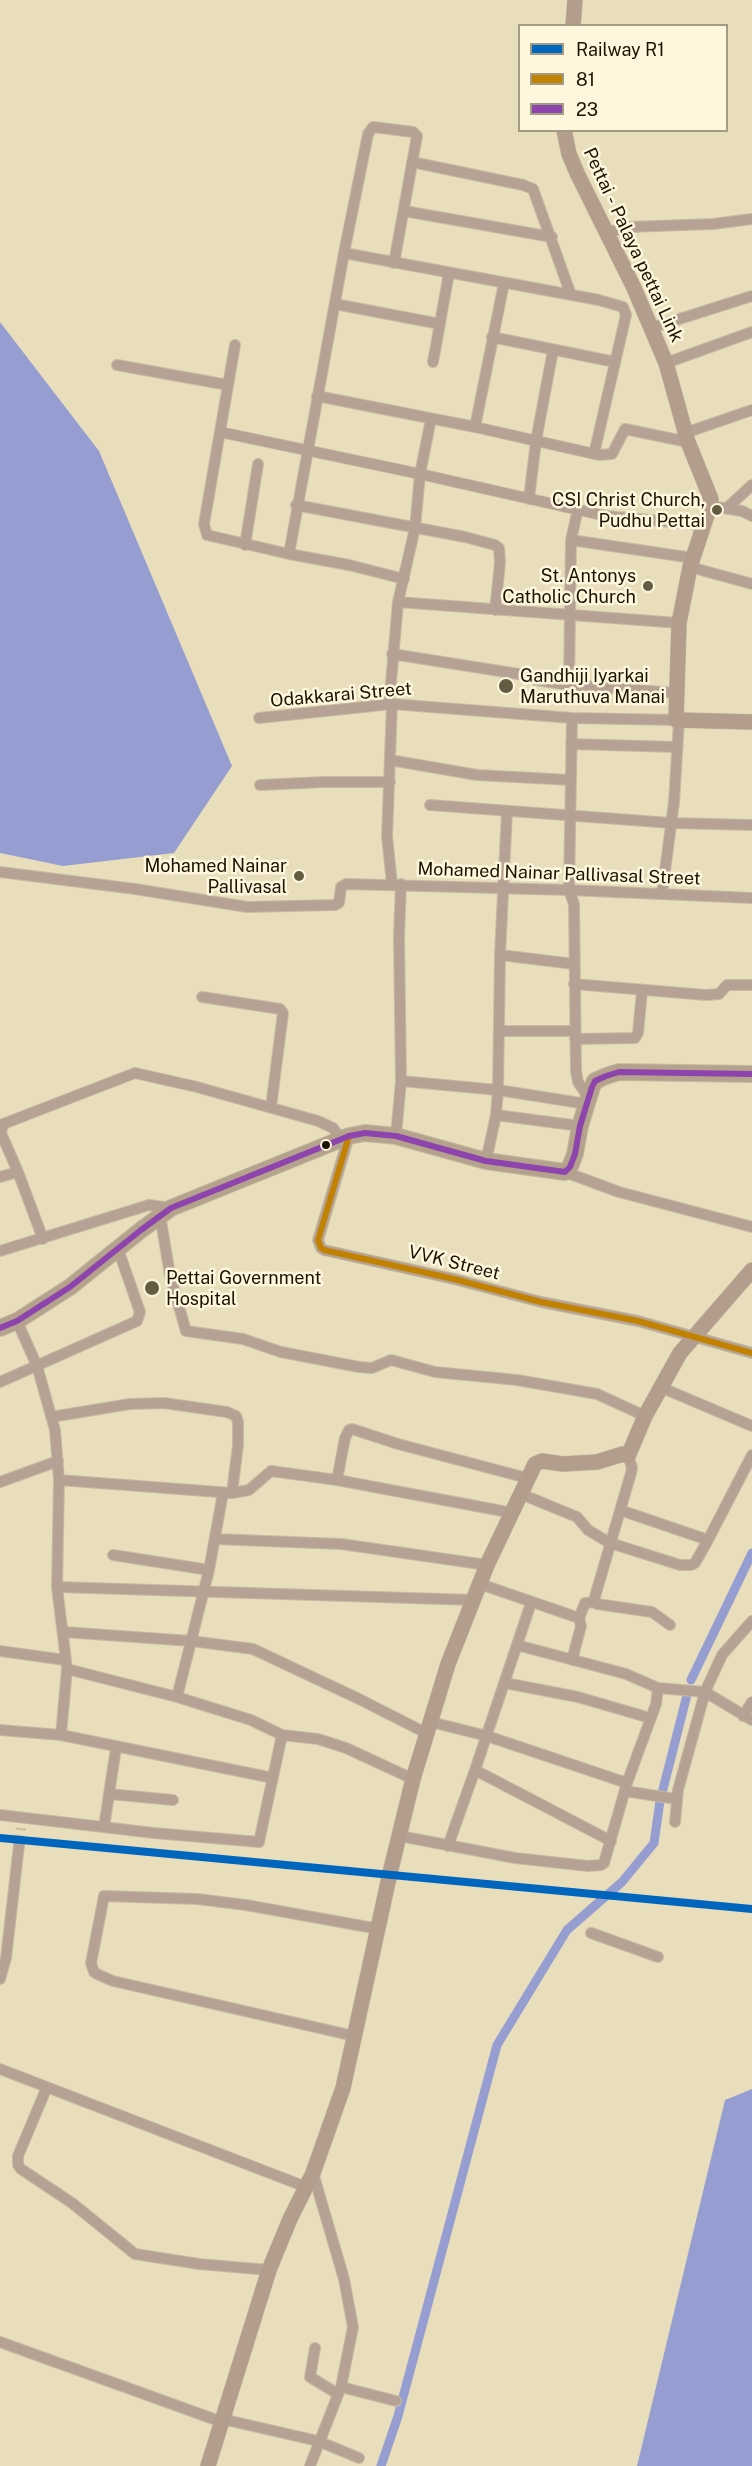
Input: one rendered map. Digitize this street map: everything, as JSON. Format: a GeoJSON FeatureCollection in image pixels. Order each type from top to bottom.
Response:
{"type":"FeatureCollection","features":[{"type":"Feature","properties":{"kind":"main road"},"geometry":{"type":"LineString","coordinates":[[0,1328],[17,1321],[70,1287],[166,1212],[345,1137],[365,1133],[396,1136],[486,1161],[557,1173],[565,1172],[570,1167],[575,1154],[579,1126],[595,1082],[619,1072],[752,1074]]}},
{"type":"Feature","properties":{"kind":"street"},"geometry":{"type":"LineString","coordinates":[[573,24],[575,0]]}},
{"type":"Feature","properties":{"kind":"street"},"geometry":{"type":"LineString","coordinates":[[289,554],[344,253],[370,128],[377,126],[415,134],[417,139],[394,263]]}},
{"type":"Feature","properties":{"kind":"street","name":"Pettai - Palaya pettai Link"},"geometry":{"type":"LineString","coordinates":[[564,132],[569,154],[634,288],[666,363],[687,438],[709,492],[710,506],[692,562],[679,623],[677,721]]}},
{"type":"Feature","properties":{"kind":"street"},"geometry":{"type":"LineString","coordinates":[[412,162],[529,187],[536,195],[571,295]]}},
{"type":"Feature","properties":{"kind":"street"},"geometry":{"type":"LineString","coordinates":[[404,211],[552,237]]}},
{"type":"Feature","properties":{"kind":"street"},"geometry":{"type":"LineString","coordinates":[[606,233],[628,228],[713,224],[752,219]]}},
{"type":"Feature","properties":{"kind":"street"},"geometry":{"type":"LineString","coordinates":[[344,253],[614,303],[626,310],[594,454]]}},
{"type":"Feature","properties":{"kind":"street"},"geometry":{"type":"LineString","coordinates":[[433,362],[449,273]]}},
{"type":"Feature","properties":{"kind":"street"},"geometry":{"type":"LineString","coordinates":[[475,427],[504,283]]}},
{"type":"Feature","properties":{"kind":"street"},"geometry":{"type":"LineString","coordinates":[[651,328],[752,296]]}},
{"type":"Feature","properties":{"kind":"street"},"geometry":{"type":"LineString","coordinates":[[334,304],[440,324]]}},
{"type":"Feature","properties":{"kind":"street"},"geometry":{"type":"LineString","coordinates":[[666,363],[752,332]]}},
{"type":"Feature","properties":{"kind":"street"},"geometry":{"type":"LineString","coordinates":[[492,338],[615,362]]}},
{"type":"Feature","properties":{"kind":"street"},"geometry":{"type":"LineString","coordinates":[[235,345],[205,531],[213,538],[349,565],[404,579]]}},
{"type":"Feature","properties":{"kind":"street"},"geometry":{"type":"LineString","coordinates":[[529,499],[536,441],[553,350]]}},
{"type":"Feature","properties":{"kind":"street"},"geometry":{"type":"LineString","coordinates":[[117,365],[228,385]]}},
{"type":"Feature","properties":{"kind":"street"},"geometry":{"type":"LineString","coordinates":[[317,396],[606,455],[612,454],[625,429],[687,438],[752,410]]}},
{"type":"Feature","properties":{"kind":"street"},"geometry":{"type":"LineString","coordinates":[[396,1136],[401,1080],[399,937],[397,884],[387,836],[392,654],[398,602],[415,528],[420,474],[431,419]]}},
{"type":"Feature","properties":{"kind":"street"},"geometry":{"type":"LineString","coordinates":[[220,432],[606,516],[705,525]]}},
{"type":"Feature","properties":{"kind":"street"},"geometry":{"type":"LineString","coordinates":[[245,545],[258,464]]}},
{"type":"Feature","properties":{"kind":"street"},"geometry":{"type":"LineString","coordinates":[[727,508],[752,485]]}},
{"type":"Feature","properties":{"kind":"street"},"geometry":{"type":"LineString","coordinates":[[296,506],[491,543],[499,548],[495,610]]}},
{"type":"Feature","properties":{"kind":"street"},"geometry":{"type":"LineString","coordinates":[[710,506],[742,511],[752,516]]}},
{"type":"Feature","properties":{"kind":"street"},"geometry":{"type":"LineString","coordinates":[[569,685],[571,540],[578,509]]}},
{"type":"Feature","properties":{"kind":"street"},"geometry":{"type":"LineString","coordinates":[[571,540],[692,562],[752,584]]}},
{"type":"Feature","properties":{"kind":"street"},"geometry":{"type":"LineString","coordinates":[[398,602],[679,623]]}},
{"type":"Feature","properties":{"kind":"street"},"geometry":{"type":"LineString","coordinates":[[392,654],[525,675],[536,680],[569,685],[677,693]]}},
{"type":"Feature","properties":{"kind":"street","name":"Odakkarai Street"},"geometry":{"type":"LineString","coordinates":[[259,718],[390,704],[572,717],[677,721]]}},
{"type":"Feature","properties":{"kind":"street"},"geometry":{"type":"LineString","coordinates":[[572,717],[569,890],[574,904],[573,984],[576,1076],[587,1100]]}},
{"type":"Feature","properties":{"kind":"street"},"geometry":{"type":"LineString","coordinates":[[662,894],[671,823],[677,721],[752,722]]}},
{"type":"Feature","properties":{"kind":"street"},"geometry":{"type":"LineString","coordinates":[[571,744],[676,747]]}},
{"type":"Feature","properties":{"kind":"street"},"geometry":{"type":"LineString","coordinates":[[390,760],[477,775],[571,780]]}},
{"type":"Feature","properties":{"kind":"street"},"geometry":{"type":"LineString","coordinates":[[260,785],[352,781],[390,782]]}},
{"type":"Feature","properties":{"kind":"street"},"geometry":{"type":"LineString","coordinates":[[430,805],[671,823],[752,825]]}},
{"type":"Feature","properties":{"kind":"street"},"geometry":{"type":"LineString","coordinates":[[486,1161],[496,1115],[498,1090],[500,955],[507,811]]}},
{"type":"Feature","properties":{"kind":"street","name":"Mohamed Nainar Pallivasal Street"},"geometry":{"type":"LineString","coordinates":[[0,872],[238,905],[278,908],[335,905],[339,903],[341,887],[346,884],[752,898]]}},
{"type":"Feature","properties":{"kind":"street"},"geometry":{"type":"LineString","coordinates":[[500,955],[574,964]]}},
{"type":"Feature","properties":{"kind":"street"},"geometry":{"type":"LineString","coordinates":[[573,984],[715,995],[727,985],[752,985]]}},
{"type":"Feature","properties":{"kind":"street"},"geometry":{"type":"LineString","coordinates":[[500,1031],[635,1038],[638,1033],[642,991]]}},
{"type":"Feature","properties":{"kind":"street"},"geometry":{"type":"LineString","coordinates":[[202,997],[280,1009],[283,1013],[271,1107]]}},
{"type":"Feature","properties":{"kind":"street"},"geometry":{"type":"LineString","coordinates":[[43,1239],[1,1133],[3,1124],[128,1074],[143,1074],[271,1107],[327,1125],[345,1137]]}},
{"type":"Feature","properties":{"kind":"street"},"geometry":{"type":"LineString","coordinates":[[401,1080],[587,1100]]}},
{"type":"Feature","properties":{"kind":"street"},"geometry":{"type":"LineString","coordinates":[[496,1115],[579,1126]]}},
{"type":"Feature","properties":{"kind":"street","name":"VVK Street"},"geometry":{"type":"LineString","coordinates":[[345,1137],[318,1240],[324,1250],[454,1279],[541,1302],[638,1321],[752,1353]]}},
{"type":"Feature","properties":{"kind":"street"},"geometry":{"type":"LineString","coordinates":[[0,1177],[18,1172]]}},
{"type":"Feature","properties":{"kind":"street"},"geometry":{"type":"LineString","coordinates":[[565,1172],[619,1192],[752,1227]]}},
{"type":"Feature","properties":{"kind":"street"},"geometry":{"type":"LineString","coordinates":[[0,1251],[149,1205],[166,1212],[172,1284],[186,1330],[243,1339],[281,1352],[359,1367],[372,1368],[391,1360],[435,1372],[517,1380],[597,1394],[645,1416]]}},
{"type":"Feature","properties":{"kind":"street"},"geometry":{"type":"LineString","coordinates":[[0,1382],[131,1324],[139,1317],[138,1306],[118,1249]]}},
{"type":"Feature","properties":{"kind":"street"},"geometry":{"type":"LineString","coordinates":[[595,1602],[595,1594],[632,1467],[628,1456],[645,1416],[680,1353],[752,1270]]}},
{"type":"Feature","properties":{"kind":"street"},"geometry":{"type":"LineString","coordinates":[[17,1321],[37,1366],[55,1430],[59,1479],[57,1587],[66,1665],[61,1735]]}},
{"type":"Feature","properties":{"kind":"street"},"geometry":{"type":"LineString","coordinates":[[660,1387],[752,1426]]}},
{"type":"Feature","properties":{"kind":"street"},"geometry":{"type":"LineString","coordinates":[[51,1417],[130,1404],[164,1403],[227,1412],[236,1416],[238,1446],[177,1697]]}},
{"type":"Feature","properties":{"kind":"street"},"geometry":{"type":"LineString","coordinates":[[337,1480],[345,1438],[352,1429],[527,1478]]}},
{"type":"Feature","properties":{"kind":"street"},"geometry":{"type":"LineString","coordinates":[[208,2466],[269,2270],[290,2219],[310,2180],[343,2088],[413,1779],[448,1664],[487,1565],[533,1466],[542,1461],[585,1463],[610,1460],[623,1454],[628,1456]]}},
{"type":"Feature","properties":{"kind":"street"},"geometry":{"type":"LineString","coordinates":[[521,1494],[576,1517],[588,1530],[610,1543],[686,1566],[695,1563],[752,1455]]}},
{"type":"Feature","properties":{"kind":"street"},"geometry":{"type":"LineString","coordinates":[[0,1482],[58,1461]]}},
{"type":"Feature","properties":{"kind":"street"},"geometry":{"type":"LineString","coordinates":[[59,1479],[228,1493],[249,1490],[271,1472],[337,1480],[513,1513]]}},
{"type":"Feature","properties":{"kind":"street"},"geometry":{"type":"LineString","coordinates":[[620,1510],[708,1540]]}},
{"type":"Feature","properties":{"kind":"street"},"geometry":{"type":"LineString","coordinates":[[215,1539],[341,1544],[487,1565]]}},
{"type":"Feature","properties":{"kind":"street"},"geometry":{"type":"LineString","coordinates":[[112,1555],[209,1569]]}},
{"type":"Feature","properties":{"kind":"street"},"geometry":{"type":"LineString","coordinates":[[480,1584],[579,1618]]}},
{"type":"Feature","properties":{"kind":"street"},"geometry":{"type":"LineString","coordinates":[[57,1587],[473,1600]]}},
{"type":"Feature","properties":{"kind":"street"},"geometry":{"type":"LineString","coordinates":[[572,1660],[581,1626],[579,1618],[585,1603],[595,1602],[652,1612],[669,1625]]}},
{"type":"Feature","properties":{"kind":"street"},"geometry":{"type":"LineString","coordinates":[[448,1846],[531,1603]]}},
{"type":"Feature","properties":{"kind":"street"},"geometry":{"type":"LineString","coordinates":[[675,1822],[673,1798],[705,1692],[722,1655],[751,1624]]}},
{"type":"Feature","properties":{"kind":"street"},"geometry":{"type":"LineString","coordinates":[[64,1632],[191,1641],[253,1649],[428,1728],[487,1736],[652,1796],[673,1798]]}},
{"type":"Feature","properties":{"kind":"street"},"geometry":{"type":"LineString","coordinates":[[517,1645],[626,1674],[658,1688],[705,1692],[747,1718],[752,1702]]}},
{"type":"Feature","properties":{"kind":"street"},"geometry":{"type":"LineString","coordinates":[[0,1650],[66,1665],[177,1697],[251,1720],[282,1735],[318,1739],[345,1748],[413,1779]]}},
{"type":"Feature","properties":{"kind":"street"},"geometry":{"type":"LineString","coordinates":[[505,1683],[578,1697],[650,1718]]}},
{"type":"Feature","properties":{"kind":"street"},"geometry":{"type":"LineString","coordinates":[[400,1836],[515,1858],[596,1866],[604,1863],[626,1787],[656,1704],[658,1688]]}},
{"type":"Feature","properties":{"kind":"street"},"geometry":{"type":"LineString","coordinates":[[0,1730],[61,1735],[273,1778]]}},
{"type":"Feature","properties":{"kind":"street"},"geometry":{"type":"LineString","coordinates":[[0,1815],[21,1823],[104,1827],[259,1842],[282,1735]]}},
{"type":"Feature","properties":{"kind":"street"},"geometry":{"type":"LineString","coordinates":[[104,1827],[117,1748]]}},
{"type":"Feature","properties":{"kind":"street"},"geometry":{"type":"LineString","coordinates":[[475,1770],[610,1841]]}},
{"type":"Feature","properties":{"kind":"street"},"geometry":{"type":"LineString","coordinates":[[109,1794],[173,1800]]}},
{"type":"Feature","properties":{"kind":"street"},"geometry":{"type":"LineString","coordinates":[[0,1979],[6,1958],[19,1845]]}},
{"type":"Feature","properties":{"kind":"street"},"geometry":{"type":"LineString","coordinates":[[354,2036],[113,1981],[99,1975],[94,1971],[91,1963],[104,1896],[197,1899],[379,1929]]}},
{"type":"Feature","properties":{"kind":"street"},"geometry":{"type":"LineString","coordinates":[[591,1933],[658,1957]]}},
{"type":"Feature","properties":{"kind":"street"},"geometry":{"type":"LineString","coordinates":[[0,2069],[310,2180]]}},
{"type":"Feature","properties":{"kind":"street"},"geometry":{"type":"LineString","coordinates":[[46,2087],[18,2156],[21,2169],[72,2203],[135,2254],[199,2264],[269,2270]]}},
{"type":"Feature","properties":{"kind":"street"},"geometry":{"type":"LineString","coordinates":[[310,2180],[351,2306],[353,2327],[339,2390],[310,2466]]}},
{"type":"Feature","properties":{"kind":"street"},"geometry":{"type":"LineString","coordinates":[[0,2342],[222,2420],[318,2441],[359,2458]]}},
{"type":"Feature","properties":{"kind":"street"},"geometry":{"type":"LineString","coordinates":[[315,2348],[310,2377],[339,2390],[396,2401]]}},
{"type":"Feature","properties":{"kind":"water"},"geometry":{"type":"Polygon","coordinates":[[[0,322],[99,451],[232,766],[174,853],[63,866],[0,853],[0,322]]]}},
{"type":"Feature","properties":{"kind":"water"},"geometry":{"type":"Polygon","coordinates":[[[752,2089],[752,2466],[637,2466],[725,2100],[752,2089]]]}},
{"type":"Feature","properties":{"kind":"waterway"},"geometry":{"type":"LineString","coordinates":[[691,1680],[752,1553]]}},
{"type":"Feature","properties":{"kind":"waterway"},"geometry":{"type":"LineString","coordinates":[[381,2466],[398,2416],[497,2045],[567,1930],[622,1882],[654,1843],[660,1801],[687,1695]]}},
{"type":"Feature","properties":{"kind":"tunnel"},"geometry":{"type":"LineString","coordinates":[[19,1845],[21,1828]]}},
{"type":"Feature","properties":{"kind":"rail line","name":"R1"},"geometry":{"type":"LineString","coordinates":[[0,1838],[752,1909]]}},
{"type":"Feature","properties":{"kind":"transit line","name":"23"},"geometry":{"type":"LineString","coordinates":[[0,1328],[17,1321],[70,1287],[171,1208],[349,1136],[365,1133],[396,1136],[486,1161],[565,1172],[570,1167],[575,1154],[580,1126],[595,1081],[619,1072],[752,1074]]}},
{"type":"Feature","properties":{"kind":"transit line","name":"81"},"geometry":{"type":"LineString","coordinates":[[349,1136],[318,1240],[324,1250],[454,1279],[541,1302],[638,1321],[752,1353]]}},
{"type":"Feature","properties":{"kind":"place","name":"CSI Christ Church, Pudhu Pettai"},"geometry":{"type":"Point","coordinates":[717,510]}},
{"type":"Feature","properties":{"kind":"place","name":"St. Antonys Catholic Church"},"geometry":{"type":"Point","coordinates":[648,586]}},
{"type":"Feature","properties":{"kind":"place","name":"Gandhiji Iyarkai Maruthuva Manai"},"geometry":{"type":"Point","coordinates":[506,686]}},
{"type":"Feature","properties":{"kind":"place","name":"Mohamed Nainar Pallivasal"},"geometry":{"type":"Point","coordinates":[299,876]}},
{"type":"Feature","properties":{"kind":"place","name":"Pettai Government Hospital"},"geometry":{"type":"Point","coordinates":[152,1288]}}]}
